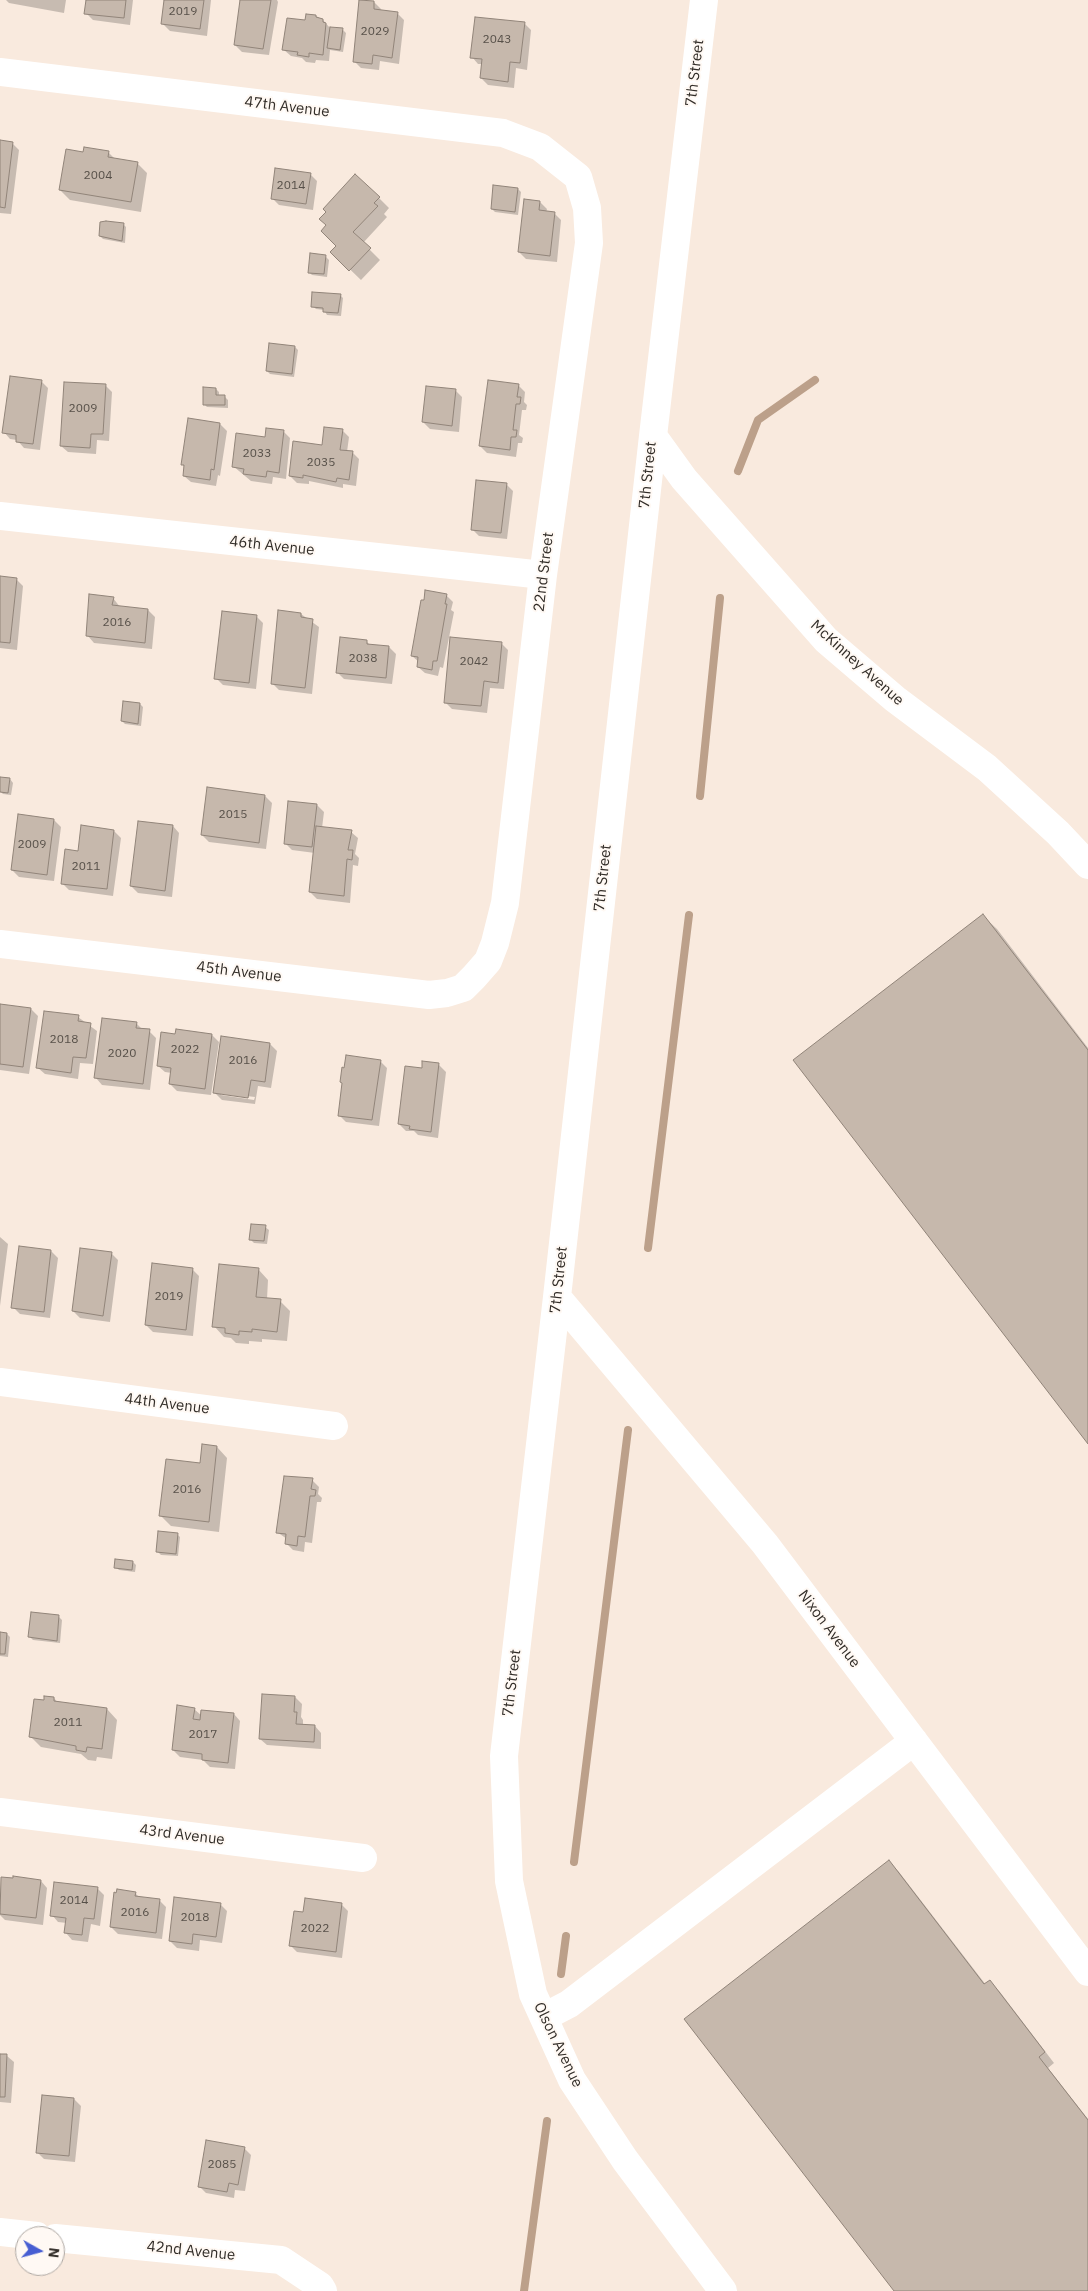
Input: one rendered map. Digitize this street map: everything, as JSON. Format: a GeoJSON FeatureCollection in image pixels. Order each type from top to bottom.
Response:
{"type":"FeatureCollection","features":[{"type":"Feature","properties":{"kind":"street","name":"7th Street"},"geometry":{"type":"LineString","coordinates":[[504,1756],[558,1297],[653,436],[704,0]]}},
{"type":"Feature","properties":{"kind":"street","name":"47th Avenue"},"geometry":{"type":"LineString","coordinates":[[0,72],[503,133],[540,147],[565,166]]}},
{"type":"Feature","properties":{"kind":"street","name":"22nd Street"},"geometry":{"type":"LineString","coordinates":[[474,977],[488,961],[495,943],[505,903],[543,575],[589,243],[587,208],[578,177],[565,166]]}},
{"type":"Feature","properties":{"kind":"street","name":"McKinney Avenue"},"geometry":{"type":"LineString","coordinates":[[653,436],[684,479],[826,640],[895,699],[987,768],[1058,833],[1088,864]]}},
{"type":"Feature","properties":{"kind":"street","name":"46th Avenue"},"geometry":{"type":"LineString","coordinates":[[0,516],[543,575]]}},
{"type":"Feature","properties":{"kind":"street","name":"45th Avenue"},"geometry":{"type":"LineString","coordinates":[[0,944],[429,995],[447,993],[463,988],[474,977]]}},
{"type":"Feature","properties":{"kind":"street","name":"Nixon Avenue"},"geometry":{"type":"LineString","coordinates":[[558,1297],[765,1544],[1088,1972]]}},
{"type":"Feature","properties":{"kind":"street","name":"44th Avenue"},"geometry":{"type":"LineString","coordinates":[[0,1382],[334,1426]]}},
{"type":"Feature","properties":{"kind":"street"},"geometry":{"type":"LineString","coordinates":[[544,2017],[569,2004],[914,1741]]}},
{"type":"Feature","properties":{"kind":"street","name":"Olson Avenue"},"geometry":{"type":"LineString","coordinates":[[504,1756],[508,1881],[533,1994],[572,2080],[625,2160],[723,2291]]}},
{"type":"Feature","properties":{"kind":"street","name":"43rd Avenue"},"geometry":{"type":"LineString","coordinates":[[0,1812],[363,1858]]}},
{"type":"Feature","properties":{"kind":"street"},"geometry":{"type":"LineString","coordinates":[[0,2232],[15,2234]]}},
{"type":"Feature","properties":{"kind":"street","name":"42nd Avenue"},"geometry":{"type":"LineString","coordinates":[[65,2239],[281,2260],[321,2288]]}},
{"type":"Feature","properties":{"kind":"building"},"geometry":{"type":"Polygon","coordinates":[[[86,0],[126,0],[124,18],[84,14],[86,0]]]}},
{"type":"Feature","properties":{"kind":"building"},"geometry":{"type":"Polygon","coordinates":[[[164,0],[204,0],[200,29],[161,24],[164,0]]]}},
{"type":"Feature","properties":{"kind":"building"},"geometry":{"type":"Polygon","coordinates":[[[240,0],[271,0],[263,49],[234,45],[240,0]]]}},
{"type":"Feature","properties":{"kind":"building"},"geometry":{"type":"Polygon","coordinates":[[[359,0],[374,1],[374,9],[398,12],[392,58],[373,55],[372,64],[353,62],[359,0]]]}},
{"type":"Feature","properties":{"kind":"building"},"geometry":{"type":"Polygon","coordinates":[[[306,14],[316,15],[316,17],[323,19],[323,22],[326,23],[323,55],[309,53],[309,57],[297,55],[298,52],[282,50],[287,18],[305,20],[306,14]]]}},
{"type":"Feature","properties":{"kind":"building"},"geometry":{"type":"Polygon","coordinates":[[[475,17],[525,22],[520,63],[510,62],[508,82],[480,78],[482,59],[470,58],[475,17]]]}},
{"type":"Feature","properties":{"kind":"building"},"geometry":{"type":"Polygon","coordinates":[[[330,27],[343,28],[340,50],[327,48],[330,27]]]}},
{"type":"Feature","properties":{"kind":"building"},"geometry":{"type":"Polygon","coordinates":[[[0,140],[13,142],[5,208],[0,207],[0,140]]]}},
{"type":"Feature","properties":{"kind":"building"},"geometry":{"type":"Polygon","coordinates":[[[84,147],[109,151],[108,157],[138,162],[131,202],[59,190],[66,149],[83,152],[84,147]]]}},
{"type":"Feature","properties":{"kind":"building"},"geometry":{"type":"Polygon","coordinates":[[[275,168],[311,173],[306,204],[271,199],[275,168]]]}},
{"type":"Feature","properties":{"kind":"building"},"geometry":{"type":"Polygon","coordinates":[[[355,174],[380,197],[374,203],[378,206],[353,232],[371,248],[349,271],[330,252],[336,246],[321,231],[326,225],[319,219],[326,212],[323,209],[355,174]]]}},
{"type":"Feature","properties":{"kind":"building"},"geometry":{"type":"Polygon","coordinates":[[[493,185],[518,188],[515,212],[491,209],[493,185]]]}},
{"type":"Feature","properties":{"kind":"building"},"geometry":{"type":"Polygon","coordinates":[[[524,199],[540,201],[539,210],[555,212],[550,256],[518,252],[524,199]]]}},
{"type":"Feature","properties":{"kind":"building"},"geometry":{"type":"Polygon","coordinates":[[[100,222],[124,223],[122,241],[99,236],[100,222]]]}},
{"type":"Feature","properties":{"kind":"building"},"geometry":{"type":"Polygon","coordinates":[[[310,253],[326,255],[324,274],[308,273],[310,253]]]}},
{"type":"Feature","properties":{"kind":"building"},"geometry":{"type":"Polygon","coordinates":[[[312,292],[341,294],[338,313],[323,312],[323,308],[311,307],[312,292]]]}},
{"type":"Feature","properties":{"kind":"building"},"geometry":{"type":"Polygon","coordinates":[[[269,343],[295,346],[292,374],[266,371],[269,343]]]}},
{"type":"Feature","properties":{"kind":"building"},"geometry":{"type":"Polygon","coordinates":[[[10,376],[42,380],[33,444],[16,442],[16,435],[2,433],[10,376]]]}},
{"type":"Feature","properties":{"kind":"building"},"geometry":{"type":"Polygon","coordinates":[[[488,380],[519,384],[517,397],[521,397],[520,404],[516,404],[513,430],[517,430],[516,437],[511,437],[510,450],[479,446],[488,380]]]}},
{"type":"Feature","properties":{"kind":"building"},"geometry":{"type":"Polygon","coordinates":[[[64,382],[106,384],[103,434],[91,434],[90,448],[60,446],[64,382]]]}},
{"type":"Feature","properties":{"kind":"building"},"geometry":{"type":"Polygon","coordinates":[[[426,386],[456,389],[452,426],[422,422],[426,386]]]}},
{"type":"Feature","properties":{"kind":"building"},"geometry":{"type":"Polygon","coordinates":[[[203,387],[216,388],[216,395],[225,395],[225,405],[203,405],[203,387]]]}},
{"type":"Feature","properties":{"kind":"building"},"geometry":{"type":"Polygon","coordinates":[[[188,418],[220,423],[214,470],[211,469],[210,480],[183,476],[184,465],[181,465],[188,418]]]}},
{"type":"Feature","properties":{"kind":"building"},"geometry":{"type":"Polygon","coordinates":[[[324,427],[343,429],[340,450],[353,451],[349,480],[337,478],[336,482],[303,475],[303,478],[289,476],[293,441],[322,445],[324,427]]]}},
{"type":"Feature","properties":{"kind":"building"},"geometry":{"type":"Polygon","coordinates":[[[266,428],[284,430],[279,473],[267,471],[266,477],[243,474],[244,469],[232,467],[236,433],[265,437],[266,428]]]}},
{"type":"Feature","properties":{"kind":"building"},"geometry":{"type":"Polygon","coordinates":[[[476,480],[507,483],[501,533],[471,530],[476,480]]]}},
{"type":"Feature","properties":{"kind":"building"},"geometry":{"type":"Polygon","coordinates":[[[0,576],[17,578],[10,643],[0,642],[0,576]]]}},
{"type":"Feature","properties":{"kind":"building"},"geometry":{"type":"Polygon","coordinates":[[[425,590],[447,594],[437,661],[433,661],[432,670],[417,667],[418,657],[411,656],[421,600],[424,600],[425,590]]]}},
{"type":"Feature","properties":{"kind":"building"},"geometry":{"type":"Polygon","coordinates":[[[89,594],[114,597],[112,605],[148,609],[145,643],[86,636],[89,594]]]}},
{"type":"Feature","properties":{"kind":"building"},"geometry":{"type":"Polygon","coordinates":[[[278,610],[301,613],[301,617],[313,619],[305,688],[271,684],[278,610]]]}},
{"type":"Feature","properties":{"kind":"building"},"geometry":{"type":"Polygon","coordinates":[[[222,611],[257,615],[249,683],[214,679],[222,611]]]}},
{"type":"Feature","properties":{"kind":"building"},"geometry":{"type":"Polygon","coordinates":[[[340,637],[367,640],[367,644],[389,646],[386,678],[336,673],[340,637]]]}},
{"type":"Feature","properties":{"kind":"building"},"geometry":{"type":"Polygon","coordinates":[[[450,637],[502,642],[498,683],[484,681],[481,706],[444,703],[450,637]]]}},
{"type":"Feature","properties":{"kind":"building"},"geometry":{"type":"Polygon","coordinates":[[[123,701],[140,703],[138,724],[121,721],[123,701]]]}},
{"type":"Feature","properties":{"kind":"building"},"geometry":{"type":"Polygon","coordinates":[[[0,777],[10,778],[8,793],[0,792],[0,777]]]}},
{"type":"Feature","properties":{"kind":"building"},"geometry":{"type":"Polygon","coordinates":[[[207,787],[265,795],[259,843],[201,835],[207,787]]]}},
{"type":"Feature","properties":{"kind":"building"},"geometry":{"type":"Polygon","coordinates":[[[288,801],[317,804],[312,847],[284,844],[288,801]]]}},
{"type":"Feature","properties":{"kind":"building"},"geometry":{"type":"Polygon","coordinates":[[[18,814],[54,819],[47,875],[11,870],[18,814]]]}},
{"type":"Feature","properties":{"kind":"building"},"geometry":{"type":"Polygon","coordinates":[[[138,821],[173,825],[165,891],[130,886],[138,821]]]}},
{"type":"Feature","properties":{"kind":"building"},"geometry":{"type":"Polygon","coordinates":[[[81,825],[114,830],[107,889],[61,884],[65,849],[78,851],[81,825]]]}},
{"type":"Feature","properties":{"kind":"building"},"geometry":{"type":"Polygon","coordinates":[[[316,826],[352,830],[348,850],[353,850],[352,860],[347,859],[344,896],[309,892],[316,826]]]}},
{"type":"Feature","properties":{"kind":"building"},"geometry":{"type":"Polygon","coordinates":[[[983,914],[1088,1050],[1088,1444],[793,1060],[983,914]]]}},
{"type":"Feature","properties":{"kind":"building"},"geometry":{"type":"Polygon","coordinates":[[[0,1004],[31,1008],[23,1067],[0,1064],[0,1004]]]}},
{"type":"Feature","properties":{"kind":"building"},"geometry":{"type":"Polygon","coordinates":[[[44,1011],[79,1015],[78,1021],[91,1023],[86,1058],[73,1057],[71,1073],[36,1068],[44,1011]]]}},
{"type":"Feature","properties":{"kind":"building"},"geometry":{"type":"Polygon","coordinates":[[[102,1018],[137,1022],[136,1028],[150,1029],[143,1084],[94,1078],[102,1018]]]}},
{"type":"Feature","properties":{"kind":"building"},"geometry":{"type":"Polygon","coordinates":[[[176,1029],[212,1034],[205,1089],[169,1084],[171,1068],[157,1066],[161,1032],[175,1034],[176,1029]]]}},
{"type":"Feature","properties":{"kind":"building"},"geometry":{"type":"Polygon","coordinates":[[[221,1036],[270,1043],[265,1082],[251,1080],[248,1098],[213,1093],[221,1036]]]}},
{"type":"Feature","properties":{"kind":"building"},"geometry":{"type":"Polygon","coordinates":[[[346,1055],[381,1060],[372,1120],[338,1116],[342,1083],[340,1082],[346,1055]]]}},
{"type":"Feature","properties":{"kind":"building"},"geometry":{"type":"Polygon","coordinates":[[[422,1061],[439,1063],[431,1132],[409,1129],[410,1126],[398,1124],[405,1066],[422,1068],[422,1061]]]}},
{"type":"Feature","properties":{"kind":"building"},"geometry":{"type":"Polygon","coordinates":[[[251,1224],[266,1225],[264,1241],[249,1240],[251,1224]]]}},
{"type":"Feature","properties":{"kind":"building"},"geometry":{"type":"Polygon","coordinates":[[[19,1246],[51,1250],[44,1312],[11,1308],[19,1246]]]}},
{"type":"Feature","properties":{"kind":"building"},"geometry":{"type":"Polygon","coordinates":[[[80,1248],[112,1252],[103,1316],[72,1311],[80,1248]]]}},
{"type":"Feature","properties":{"kind":"building"},"geometry":{"type":"Polygon","coordinates":[[[152,1263],[193,1268],[186,1330],[145,1325],[152,1263]]]}},
{"type":"Feature","properties":{"kind":"building"},"geometry":{"type":"Polygon","coordinates":[[[219,1264],[259,1268],[256,1297],[281,1299],[277,1332],[252,1329],[252,1332],[239,1331],[239,1335],[225,1333],[225,1328],[212,1327],[219,1264]]]}},
{"type":"Feature","properties":{"kind":"building"},"geometry":{"type":"Polygon","coordinates":[[[202,1444],[217,1446],[209,1522],[159,1516],[166,1459],[200,1463],[202,1444]]]}},
{"type":"Feature","properties":{"kind":"building"},"geometry":{"type":"Polygon","coordinates":[[[284,1476],[313,1478],[311,1489],[316,1490],[315,1496],[310,1496],[305,1537],[298,1536],[297,1546],[285,1544],[286,1534],[276,1533],[284,1476]]]}},
{"type":"Feature","properties":{"kind":"building"},"geometry":{"type":"Polygon","coordinates":[[[158,1531],[178,1533],[176,1554],[156,1552],[158,1531]]]}},
{"type":"Feature","properties":{"kind":"building"},"geometry":{"type":"Polygon","coordinates":[[[115,1559],[133,1561],[132,1570],[114,1568],[115,1559]]]}},
{"type":"Feature","properties":{"kind":"building"},"geometry":{"type":"Polygon","coordinates":[[[31,1612],[59,1615],[57,1641],[28,1637],[31,1612]]]}},
{"type":"Feature","properties":{"kind":"building"},"geometry":{"type":"Polygon","coordinates":[[[0,1632],[7,1633],[5,1654],[0,1654],[0,1632]]]}},
{"type":"Feature","properties":{"kind":"building"},"geometry":{"type":"Polygon","coordinates":[[[262,1694],[295,1696],[294,1712],[297,1712],[296,1724],[315,1725],[314,1742],[259,1739],[262,1694]]]}},
{"type":"Feature","properties":{"kind":"building"},"geometry":{"type":"Polygon","coordinates":[[[44,1696],[54,1697],[54,1701],[107,1708],[102,1749],[87,1747],[86,1752],[76,1750],[76,1746],[29,1737],[34,1699],[44,1700],[44,1696]]]}},
{"type":"Feature","properties":{"kind":"building"},"geometry":{"type":"Polygon","coordinates":[[[177,1705],[195,1708],[193,1719],[200,1720],[201,1710],[234,1713],[228,1763],[202,1760],[202,1754],[172,1750],[177,1705]]]}},
{"type":"Feature","properties":{"kind":"building"},"geometry":{"type":"Polygon","coordinates":[[[889,1860],[984,1984],[990,1980],[1045,2052],[1039,2057],[1088,2120],[1088,2291],[894,2291],[684,2019],[889,1860]]]}},
{"type":"Feature","properties":{"kind":"building"},"geometry":{"type":"Polygon","coordinates":[[[13,1876],[41,1880],[36,1918],[0,1914],[1,1877],[13,1878],[13,1876]]]}},
{"type":"Feature","properties":{"kind":"building"},"geometry":{"type":"Polygon","coordinates":[[[54,1882],[98,1887],[94,1919],[84,1918],[82,1935],[64,1933],[66,1918],[50,1916],[54,1882]]]}},
{"type":"Feature","properties":{"kind":"building"},"geometry":{"type":"Polygon","coordinates":[[[117,1889],[136,1892],[135,1896],[160,1899],[156,1933],[110,1927],[114,1892],[116,1893],[117,1889]]]}},
{"type":"Feature","properties":{"kind":"building"},"geometry":{"type":"Polygon","coordinates":[[[174,1897],[221,1903],[216,1937],[193,1934],[192,1944],[169,1941],[174,1897]]]}},
{"type":"Feature","properties":{"kind":"building"},"geometry":{"type":"Polygon","coordinates":[[[305,1898],[342,1903],[336,1952],[289,1946],[294,1911],[303,1912],[305,1898]]]}},
{"type":"Feature","properties":{"kind":"building"},"geometry":{"type":"Polygon","coordinates":[[[0,2054],[7,2054],[5,2097],[0,2097],[0,2054]]]}},
{"type":"Feature","properties":{"kind":"building"},"geometry":{"type":"Polygon","coordinates":[[[42,2095],[74,2098],[69,2156],[36,2153],[42,2095]]]}},
{"type":"Feature","properties":{"kind":"building"},"geometry":{"type":"Polygon","coordinates":[[[206,2140],[245,2147],[238,2185],[229,2183],[227,2192],[198,2187],[206,2140]]]}},
{"type":"Feature","properties":{"kind":"waterway"},"geometry":{"type":"LineString","coordinates":[[738,471],[758,420],[815,380]]}},
{"type":"Feature","properties":{"kind":"waterway"},"geometry":{"type":"LineString","coordinates":[[700,796],[720,598]]}},
{"type":"Feature","properties":{"kind":"waterway"},"geometry":{"type":"LineString","coordinates":[[648,1248],[689,915]]}},
{"type":"Feature","properties":{"kind":"waterway"},"geometry":{"type":"LineString","coordinates":[[574,1862],[628,1430]]}},
{"type":"Feature","properties":{"kind":"waterway"},"geometry":{"type":"LineString","coordinates":[[561,1974],[566,1936]]}},
{"type":"Feature","properties":{"kind":"waterway"},"geometry":{"type":"LineString","coordinates":[[524,2291],[547,2121]]}}]}
